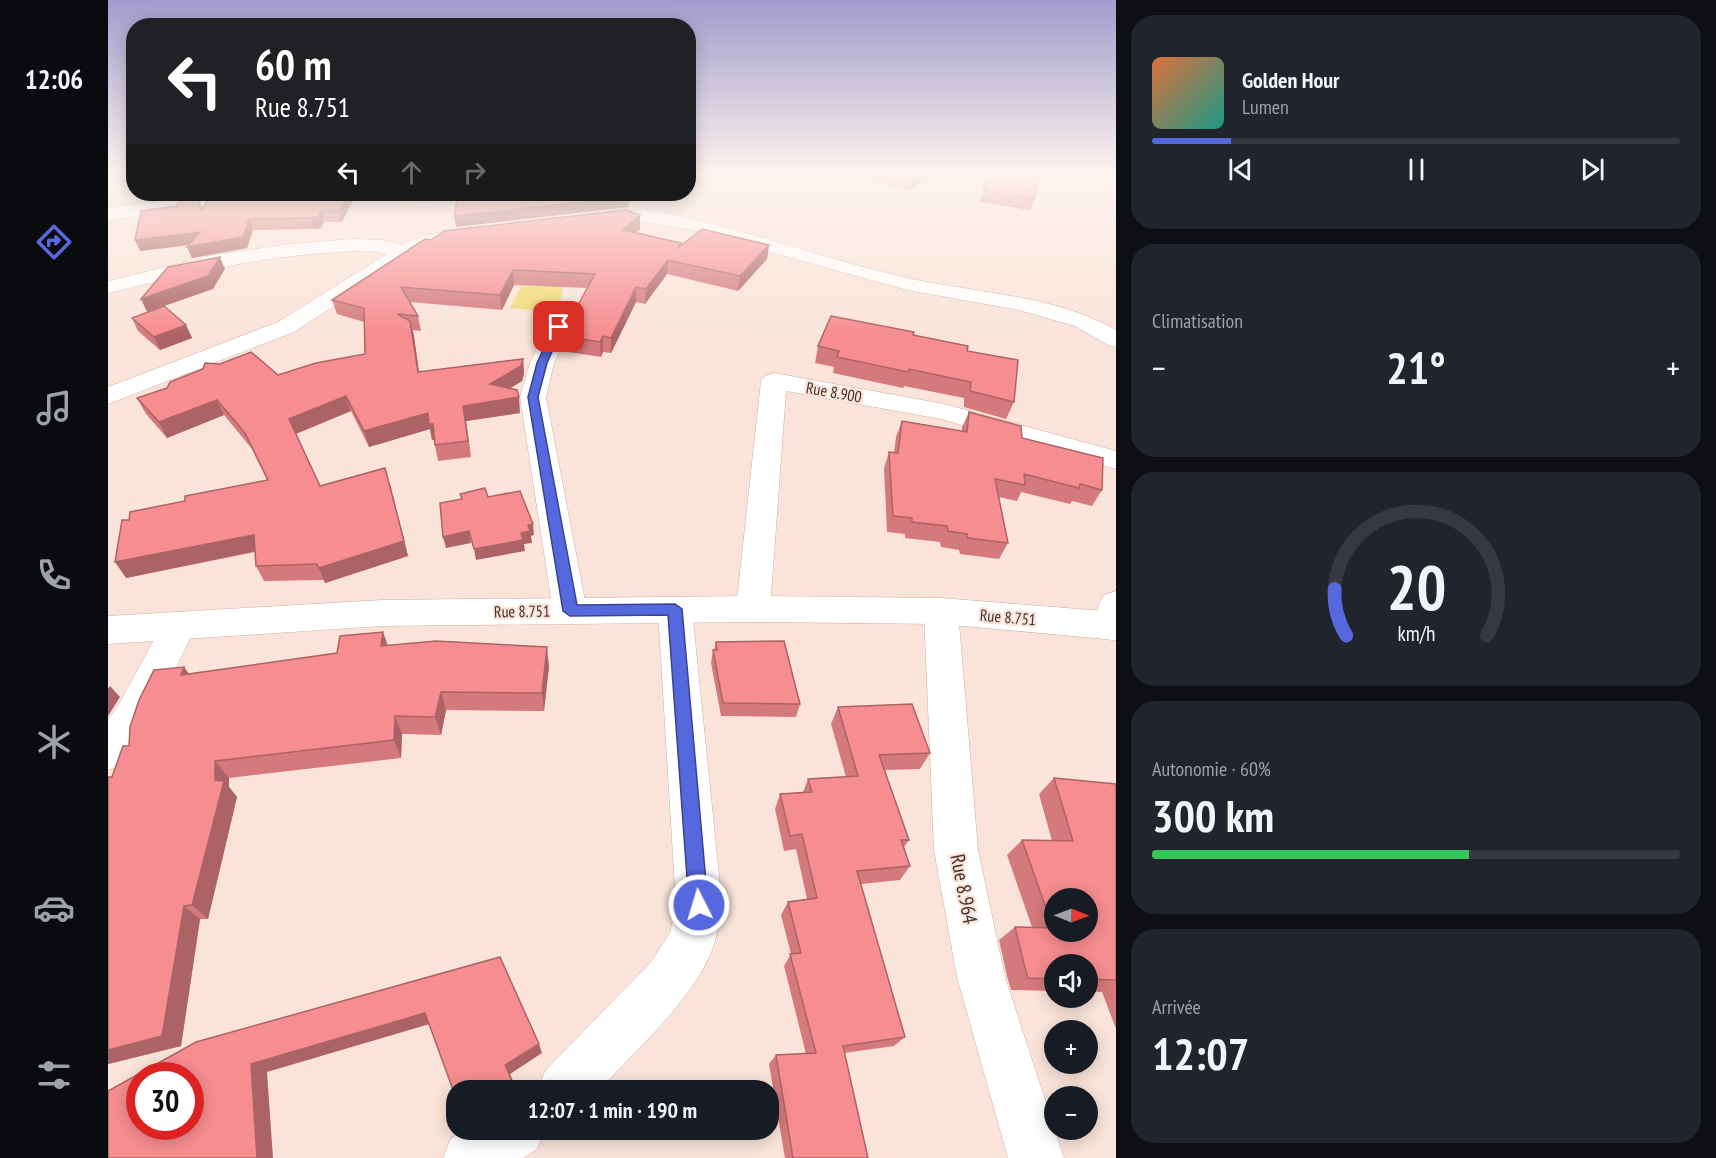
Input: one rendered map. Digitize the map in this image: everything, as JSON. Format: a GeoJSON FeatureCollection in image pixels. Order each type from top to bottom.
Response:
{"type":"FeatureCollection","features":[{"type":"Feature","properties":{"kind":"street"},"geometry":{"type":"LineString","coordinates":[[108,396],[286,327],[404,252],[421,227]]}},
{"type":"Feature","properties":{"kind":"street"},"geometry":{"type":"LineString","coordinates":[[482,227],[495,231]]}},
{"type":"Feature","properties":{"kind":"street"},"geometry":{"type":"LineString","coordinates":[[697,227],[907,284],[1042,309],[1083,321],[1116,340]]}},
{"type":"Feature","properties":{"kind":"street"},"geometry":{"type":"LineString","coordinates":[[108,287],[214,261],[291,250],[353,245],[382,246],[404,252]]}},
{"type":"Feature","properties":{"kind":"street"},"geometry":{"type":"LineString","coordinates":[[559,327],[542,363],[533,397],[570,611]]}},
{"type":"Feature","properties":{"kind":"street","name":"Rue 8.900"},"geometry":{"type":"LineString","coordinates":[[753,609],[774,381],[944,412],[1116,460]]}},
{"type":"Feature","properties":{"kind":"street"},"geometry":{"type":"LineString","coordinates":[[573,1080],[669,979],[692,942],[699,905],[675,609]]}},
{"type":"Feature","properties":{"kind":"street","name":"Rue 8.751"},"geometry":{"type":"LineString","coordinates":[[108,630],[382,613],[675,609],[941,611],[1114,618]]}},
{"type":"Feature","properties":{"kind":"street","name":"Rue 8.964"},"geometry":{"type":"LineString","coordinates":[[941,611],[956,850],[981,977],[1036,1158]]}},
{"type":"Feature","properties":{"kind":"street"},"geometry":{"type":"LineString","coordinates":[[108,752],[135,714],[179,626]]}},
{"type":"Feature","properties":{"kind":"street"},"geometry":{"type":"LineString","coordinates":[[471,1158],[501,1140]]}},
{"type":"Feature","properties":{"kind":"shaded area"},"geometry":{"type":"Polygon","coordinates":[[[521,286],[564,286],[557,312],[510,308],[521,286]]]}},
{"type":"Feature","properties":{"kind":"building"},"geometry":{"type":"Polygon","coordinates":[[[138,227],[246,227],[243,237],[187,247],[200,232],[135,240],[138,227]]]}},
{"type":"Feature","properties":{"kind":"building"},"geometry":{"type":"Polygon","coordinates":[[[478,227],[626,227],[623,230],[681,243],[678,248],[702,229],[769,245],[740,276],[668,260],[646,289],[636,287],[611,338],[603,336],[600,342],[561,336],[595,274],[513,270],[500,295],[401,287],[418,316],[397,314],[410,321],[418,372],[523,359],[521,366],[490,384],[517,390],[519,397],[463,406],[468,441],[435,445],[433,424],[429,424],[428,413],[364,431],[346,396],[289,419],[320,486],[385,468],[404,541],[319,568],[317,564],[256,566],[254,535],[115,562],[122,520],[129,520],[130,512],[185,501],[185,496],[268,480],[245,433],[217,400],[159,422],[137,398],[167,388],[170,382],[203,369],[205,363],[220,364],[251,352],[278,375],[316,363],[365,354],[364,308],[332,300],[425,239],[431,240],[444,231],[478,227]]]}},
{"type":"Feature","properties":{"kind":"building"},"geometry":{"type":"Polygon","coordinates":[[[220,257],[208,276],[141,299],[168,267],[220,257]]]}},
{"type":"Feature","properties":{"kind":"building"},"geometry":{"type":"Polygon","coordinates":[[[164,306],[186,325],[154,337],[132,318],[164,306]]]}},
{"type":"Feature","properties":{"kind":"building"},"geometry":{"type":"Polygon","coordinates":[[[831,316],[914,332],[913,335],[968,346],[967,351],[1018,360],[1014,402],[970,391],[971,382],[837,357],[839,351],[818,346],[831,316]]]}},
{"type":"Feature","properties":{"kind":"building"},"geometry":{"type":"Polygon","coordinates":[[[969,412],[1021,426],[1022,438],[1103,458],[1102,490],[1080,484],[1079,488],[1024,474],[1025,485],[995,479],[1008,543],[968,538],[967,534],[948,531],[947,526],[912,522],[912,518],[893,516],[889,452],[898,453],[902,421],[967,432],[969,412]]]}},
{"type":"Feature","properties":{"kind":"building"},"geometry":{"type":"Polygon","coordinates":[[[485,488],[488,497],[520,491],[533,524],[528,525],[530,531],[521,533],[523,540],[474,549],[469,531],[443,537],[440,503],[462,499],[460,494],[485,488]]]}},
{"type":"Feature","properties":{"kind":"building"},"geometry":{"type":"Polygon","coordinates":[[[383,632],[381,646],[436,641],[547,647],[542,693],[441,692],[435,717],[395,716],[394,740],[215,761],[215,780],[224,781],[192,905],[184,906],[162,1036],[108,1050],[108,777],[112,777],[123,746],[129,746],[130,727],[139,700],[154,670],[184,667],[181,675],[337,653],[340,636],[383,632]]]}},
{"type":"Feature","properties":{"kind":"building"},"geometry":{"type":"Polygon","coordinates":[[[784,641],[800,704],[723,703],[713,650],[717,650],[716,642],[784,641]]]}},
{"type":"Feature","properties":{"kind":"building"},"geometry":{"type":"Polygon","coordinates":[[[912,704],[930,753],[879,755],[909,840],[901,840],[910,866],[857,871],[905,1037],[843,1046],[868,1158],[793,1158],[776,1055],[816,1053],[790,954],[801,953],[788,902],[817,898],[802,834],[790,836],[780,794],[812,792],[808,779],[858,776],[838,707],[912,704]]]}},
{"type":"Feature","properties":{"kind":"building"},"geometry":{"type":"Polygon","coordinates":[[[1054,778],[1116,784],[1116,980],[1098,979],[1098,954],[1044,954],[1044,979],[1028,978],[1015,927],[1044,928],[1044,942],[1098,942],[1098,888],[1044,888],[1044,902],[1022,840],[1073,841],[1054,778]]]}},
{"type":"Feature","properties":{"kind":"building"},"geometry":{"type":"Polygon","coordinates":[[[500,957],[539,1044],[505,1065],[512,1080],[449,1080],[425,1013],[251,1064],[257,1158],[108,1158],[108,1091],[126,1081],[126,1140],[204,1140],[204,1062],[160,1062],[196,1042],[500,957]]]}},
{"type":"Feature","properties":{"kind":"route"},"geometry":{"type":"LineString","coordinates":[[559,327],[542,363],[533,397],[570,611],[675,609],[699,905]]}}]}
